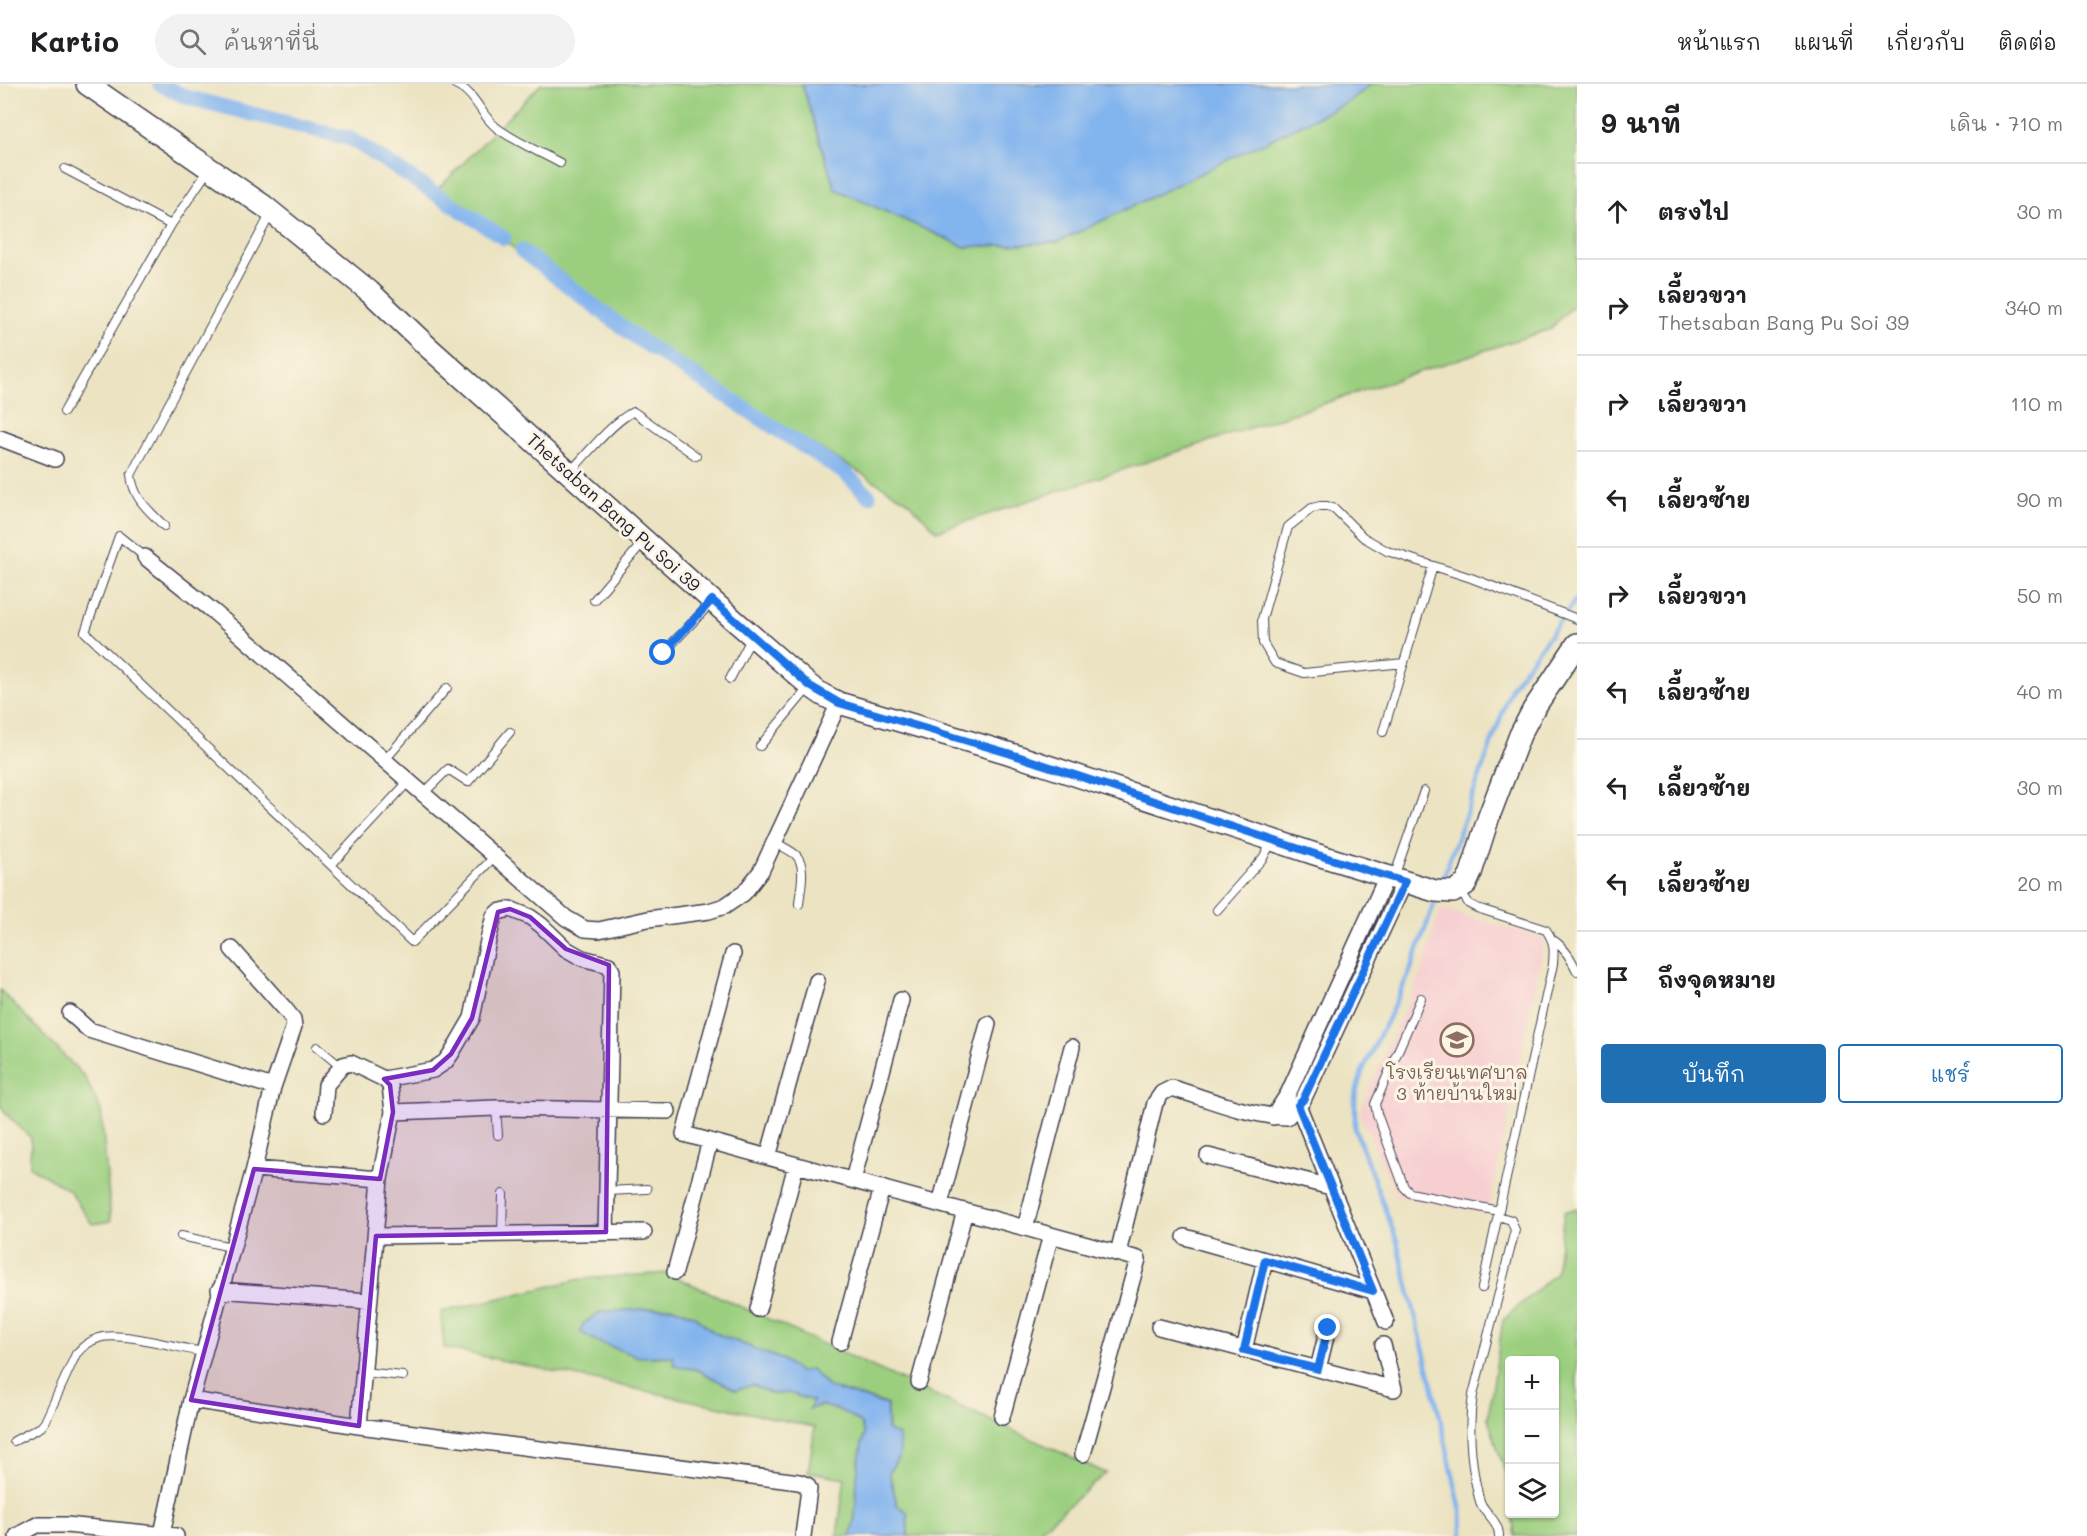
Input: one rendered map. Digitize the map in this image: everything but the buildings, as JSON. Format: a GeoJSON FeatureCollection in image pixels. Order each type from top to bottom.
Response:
{"type":"FeatureCollection","features":[{"type":"Feature","properties":{"kind":"street","name":"Thetsaban Bang Pu Soi 39"},"geometry":{"type":"LineString","coordinates":[[87,84],[272,212],[369,291],[810,686],[839,703],[1008,753],[1273,840],[1444,892],[1459,889]]}},
{"type":"Feature","properties":{"kind":"street"},"geometry":{"type":"LineString","coordinates":[[0,438],[54,459]]}},
{"type":"Feature","properties":{"kind":"street"},"geometry":{"type":"LineString","coordinates":[[145,557],[214,612],[422,795],[575,925],[585,929],[599,930],[648,919],[692,915],[725,906],[744,893],[775,842],[839,703]]}},
{"type":"Feature","properties":{"kind":"street"},"geometry":{"type":"LineString","coordinates":[[1459,889],[1466,884],[1471,873],[1489,816],[1520,735],[1533,710],[1577,644]]}},
{"type":"Feature","properties":{"kind":"street"},"geometry":{"type":"LineString","coordinates":[[1118,1253],[1155,1103],[1162,1093],[1172,1088],[1273,1117],[1287,1117],[1303,1100],[1395,878]]}},
{"type":"Feature","properties":{"kind":"street"},"geometry":{"type":"LineString","coordinates":[[1273,1117],[1288,1094],[1395,878]]}},
{"type":"Feature","properties":{"kind":"street"},"geometry":{"type":"LineString","coordinates":[[384,1079],[433,1070],[445,1062],[451,1054],[472,1018],[494,916],[498,912],[510,909],[530,917],[542,925],[566,950],[582,958],[611,967],[606,1232]]}},
{"type":"Feature","properties":{"kind":"street"},"geometry":{"type":"LineString","coordinates":[[17,1536],[37,1525],[66,1525],[169,1535],[191,1400],[219,1290],[254,1169],[273,1087],[294,1027],[293,1021],[232,949]]}},
{"type":"Feature","properties":{"kind":"street"},"geometry":{"type":"LineString","coordinates":[[733,954],[684,1134],[1138,1259],[1083,1454]]}},
{"type":"Feature","properties":{"kind":"street"},"geometry":{"type":"LineString","coordinates":[[768,1157],[817,981]]}},
{"type":"Feature","properties":{"kind":"street"},"geometry":{"type":"LineString","coordinates":[[854,1180],[901,1000]]}},
{"type":"Feature","properties":{"kind":"street"},"geometry":{"type":"LineString","coordinates":[[70,1013],[89,1030],[273,1087]]}},
{"type":"Feature","properties":{"kind":"street"},"geometry":{"type":"LineString","coordinates":[[940,1204],[988,1024]]}},
{"type":"Feature","properties":{"kind":"street"},"geometry":{"type":"LineString","coordinates":[[1025,1228],[1072,1047]]}},
{"type":"Feature","properties":{"kind":"street"},"geometry":{"type":"LineString","coordinates":[[324,1113],[326,1085],[341,1067],[351,1063],[384,1079],[390,1085],[393,1112],[380,1179],[359,1426]]}},
{"type":"Feature","properties":{"kind":"street"},"geometry":{"type":"LineString","coordinates":[[1298,1105],[1386,1322]]}},
{"type":"Feature","properties":{"kind":"street"},"geometry":{"type":"LineString","coordinates":[[393,1112],[495,1108],[668,1111]]}},
{"type":"Feature","properties":{"kind":"street"},"geometry":{"type":"LineString","coordinates":[[675,1272],[710,1141]]}},
{"type":"Feature","properties":{"kind":"street"},"geometry":{"type":"LineString","coordinates":[[1208,1156],[1331,1187]]}},
{"type":"Feature","properties":{"kind":"street"},"geometry":{"type":"LineString","coordinates":[[758,1309],[796,1165]]}},
{"type":"Feature","properties":{"kind":"street"},"geometry":{"type":"LineString","coordinates":[[254,1169],[380,1179]]}},
{"type":"Feature","properties":{"kind":"street"},"geometry":{"type":"LineString","coordinates":[[840,1342],[882,1188]]}},
{"type":"Feature","properties":{"kind":"street"},"geometry":{"type":"LineString","coordinates":[[919,1382],[965,1211]]}},
{"type":"Feature","properties":{"kind":"street"},"geometry":{"type":"LineString","coordinates":[[376,1236],[644,1232]]}},
{"type":"Feature","properties":{"kind":"street"},"geometry":{"type":"LineString","coordinates":[[1002,1417],[1051,1235]]}},
{"type":"Feature","properties":{"kind":"street"},"geometry":{"type":"LineString","coordinates":[[1185,1237],[1373,1291]]}},
{"type":"Feature","properties":{"kind":"street"},"geometry":{"type":"LineString","coordinates":[[1244,1350],[1265,1260]]}},
{"type":"Feature","properties":{"kind":"street"},"geometry":{"type":"LineString","coordinates":[[219,1290],[368,1301]]}},
{"type":"Feature","properties":{"kind":"street"},"geometry":{"type":"LineString","coordinates":[[1159,1327],[1394,1389],[1383,1345]]}},
{"type":"Feature","properties":{"kind":"street"},"geometry":{"type":"LineString","coordinates":[[1318,1369],[1328,1328]]}},
{"type":"Feature","properties":{"kind":"street"},"geometry":{"type":"LineString","coordinates":[[191,1400],[359,1426],[799,1482],[807,1485],[809,1489],[803,1536]]}},
{"type":"Feature","properties":{"kind":"lane"},"geometry":{"type":"LineString","coordinates":[[454,84],[468,91],[485,116],[498,129],[560,164]]}},
{"type":"Feature","properties":{"kind":"lane"},"geometry":{"type":"LineString","coordinates":[[64,412],[171,225],[209,168]]}},
{"type":"Feature","properties":{"kind":"lane"},"geometry":{"type":"LineString","coordinates":[[65,169],[171,225]]}},
{"type":"Feature","properties":{"kind":"lane"},"geometry":{"type":"LineString","coordinates":[[164,526],[138,499],[132,488],[131,474],[272,212]]}},
{"type":"Feature","properties":{"kind":"lane"},"geometry":{"type":"LineString","coordinates":[[570,472],[617,424],[634,412],[696,456]]}},
{"type":"Feature","properties":{"kind":"lane"},"geometry":{"type":"LineString","coordinates":[[1404,663],[1304,673],[1275,663],[1263,643],[1262,619],[1288,527],[1312,508],[1327,506],[1339,513],[1373,545],[1387,552],[1471,578],[1576,618]]}},
{"type":"Feature","properties":{"kind":"lane"},"geometry":{"type":"LineString","coordinates":[[145,557],[118,537],[85,632],[412,942],[495,857]]}},
{"type":"Feature","properties":{"kind":"lane"},"geometry":{"type":"LineString","coordinates":[[594,600],[645,540]]}},
{"type":"Feature","properties":{"kind":"lane"},"geometry":{"type":"LineString","coordinates":[[1383,732],[1433,566]]}},
{"type":"Feature","properties":{"kind":"lane"},"geometry":{"type":"LineString","coordinates":[[663,653],[712,600]]}},
{"type":"Feature","properties":{"kind":"lane"},"geometry":{"type":"LineString","coordinates":[[730,679],[753,636]]}},
{"type":"Feature","properties":{"kind":"lane"},"geometry":{"type":"LineString","coordinates":[[760,746],[810,686]]}},
{"type":"Feature","properties":{"kind":"lane"},"geometry":{"type":"LineString","coordinates":[[384,761],[447,688]]}},
{"type":"Feature","properties":{"kind":"lane"},"geometry":{"type":"LineString","coordinates":[[422,795],[448,769],[468,782],[510,732]]}},
{"type":"Feature","properties":{"kind":"lane"},"geometry":{"type":"LineString","coordinates":[[331,865],[408,782]]}},
{"type":"Feature","properties":{"kind":"lane"},"geometry":{"type":"LineString","coordinates":[[1395,878],[1424,791]]}},
{"type":"Feature","properties":{"kind":"lane"},"geometry":{"type":"LineString","coordinates":[[1216,910],[1263,858],[1273,840]]}},
{"type":"Feature","properties":{"kind":"lane"},"geometry":{"type":"LineString","coordinates":[[775,842],[796,856],[800,862],[802,870],[799,904]]}},
{"type":"Feature","properties":{"kind":"lane"},"geometry":{"type":"LineString","coordinates":[[1459,889],[1468,904],[1546,930],[1562,946],[1577,971]]}},
{"type":"Feature","properties":{"kind":"lane"},"geometry":{"type":"LineString","coordinates":[[1482,1288],[1553,964],[1553,939]]}},
{"type":"Feature","properties":{"kind":"lane"},"geometry":{"type":"LineString","coordinates":[[1421,998],[1375,1104],[1405,1189],[1410,1193],[1498,1213],[1511,1220],[1515,1230],[1473,1395],[1469,1420],[1470,1450],[1481,1504],[1496,1524],[1499,1536]]}},
{"type":"Feature","properties":{"kind":"lane"},"geometry":{"type":"LineString","coordinates":[[317,1047],[341,1067]]}},
{"type":"Feature","properties":{"kind":"lane"},"geometry":{"type":"LineString","coordinates":[[495,1108],[498,1135]]}},
{"type":"Feature","properties":{"kind":"lane"},"geometry":{"type":"LineString","coordinates":[[608,1191],[648,1189]]}},
{"type":"Feature","properties":{"kind":"lane"},"geometry":{"type":"LineString","coordinates":[[502,1234],[503,1194]]}},
{"type":"Feature","properties":{"kind":"lane"},"geometry":{"type":"LineString","coordinates":[[181,1236],[231,1247]]}},
{"type":"Feature","properties":{"kind":"lane"},"geometry":{"type":"LineString","coordinates":[[14,1441],[41,1427],[45,1422],[76,1354],[84,1345],[101,1337],[121,1337],[203,1352]]}},
{"type":"Feature","properties":{"kind":"lane"},"geometry":{"type":"LineString","coordinates":[[363,1372],[404,1376]]}},
{"type":"Feature","properties":{"kind":"highlighted area"},"geometry":{"type":"Polygon","coordinates":[[[510,909],[530,917],[566,949],[609,965],[606,1232],[376,1236],[359,1426],[191,1400],[254,1169],[380,1179],[393,1112],[390,1085],[384,1079],[433,1070],[451,1054],[472,1018],[498,912],[510,909]]]}},
{"type":"Feature","properties":{"kind":"shaded area","name":"โรงเรียนเทศบาล 3 ท้ายบ้านใหม่"},"geometry":{"type":"Polygon","coordinates":[[[1440,909],[1545,938],[1488,1214],[1397,1196],[1359,1112],[1423,969],[1440,909]]]}},
{"type":"Feature","properties":{"kind":"green space"},"geometry":{"type":"Polygon","coordinates":[[[541,84],[802,84],[835,189],[965,247],[1058,242],[1348,102],[1372,84],[1577,84],[1577,302],[1550,329],[937,531],[906,500],[668,358],[435,192],[541,84]]]}},
{"type":"Feature","properties":{"kind":"green space"},"geometry":{"type":"Polygon","coordinates":[[[0,990],[84,1076],[101,1110],[111,1221],[92,1224],[69,1190],[30,1167],[31,1138],[5,1113],[0,1103],[0,990]]]}},
{"type":"Feature","properties":{"kind":"green space"},"geometry":{"type":"Polygon","coordinates":[[[1577,1208],[1577,1536],[1515,1536],[1513,1518],[1559,1518],[1559,1356],[1505,1356],[1505,1472],[1488,1418],[1503,1320],[1556,1273],[1564,1212],[1577,1208]]]}},
{"type":"Feature","properties":{"kind":"green space"},"geometry":{"type":"Polygon","coordinates":[[[667,1273],[1106,1473],[1033,1536],[908,1536],[907,1512],[897,1505],[889,1472],[887,1404],[828,1387],[811,1369],[799,1373],[783,1360],[715,1333],[693,1315],[673,1307],[601,1312],[583,1324],[580,1332],[652,1357],[674,1356],[674,1365],[698,1370],[736,1390],[753,1385],[772,1394],[789,1393],[813,1401],[810,1409],[822,1405],[846,1413],[861,1424],[864,1434],[858,1466],[855,1516],[851,1536],[837,1536],[845,1478],[808,1472],[815,1427],[444,1348],[441,1312],[581,1279],[667,1273]]]}},
{"type":"Feature","properties":{"kind":"water"},"geometry":{"type":"Polygon","coordinates":[[[802,84],[1372,84],[1348,102],[1058,242],[965,247],[835,189],[802,84]]]}},
{"type":"Feature","properties":{"kind":"water"},"geometry":{"type":"Polygon","coordinates":[[[673,1307],[693,1315],[715,1333],[783,1360],[799,1372],[811,1369],[828,1387],[887,1405],[887,1430],[899,1436],[900,1455],[889,1472],[897,1505],[907,1512],[908,1536],[851,1536],[855,1516],[858,1466],[864,1434],[861,1424],[846,1413],[822,1405],[809,1409],[813,1401],[789,1393],[772,1394],[753,1385],[736,1390],[698,1370],[674,1365],[673,1356],[639,1357],[598,1342],[580,1332],[583,1324],[601,1312],[673,1307]]]}},
{"type":"Feature","properties":{"kind":"waterway"},"geometry":{"type":"LineString","coordinates":[[160,84],[186,97],[351,139],[504,238]]}},
{"type":"Feature","properties":{"kind":"waterway"},"geometry":{"type":"LineString","coordinates":[[522,251],[638,339],[846,474],[869,496]]}},
{"type":"Feature","properties":{"kind":"waterway"},"geometry":{"type":"LineString","coordinates":[[1443,878],[1512,686],[1577,598]]}},
{"type":"Feature","properties":{"kind":"waterway"},"geometry":{"type":"LineString","coordinates":[[1434,904],[1409,974],[1362,1072],[1355,1097],[1355,1129],[1397,1241],[1461,1511],[1462,1536]]}},
{"type":"Feature","properties":{"kind":"place","name":"โรงเรียนเทศบาล 3 ท้ายบ้านใหม่"},"geometry":{"type":"Point","coordinates":[1457,1040]}},
{"type":"Feature","properties":{"kind":"route"},"geometry":{"type":"LineString","coordinates":[[663,653],[712,600],[810,686],[839,703],[1008,753],[1405,882],[1303,1100],[1298,1105],[1373,1291],[1265,1260],[1244,1350],[1318,1369],[1328,1328]]}}]}
